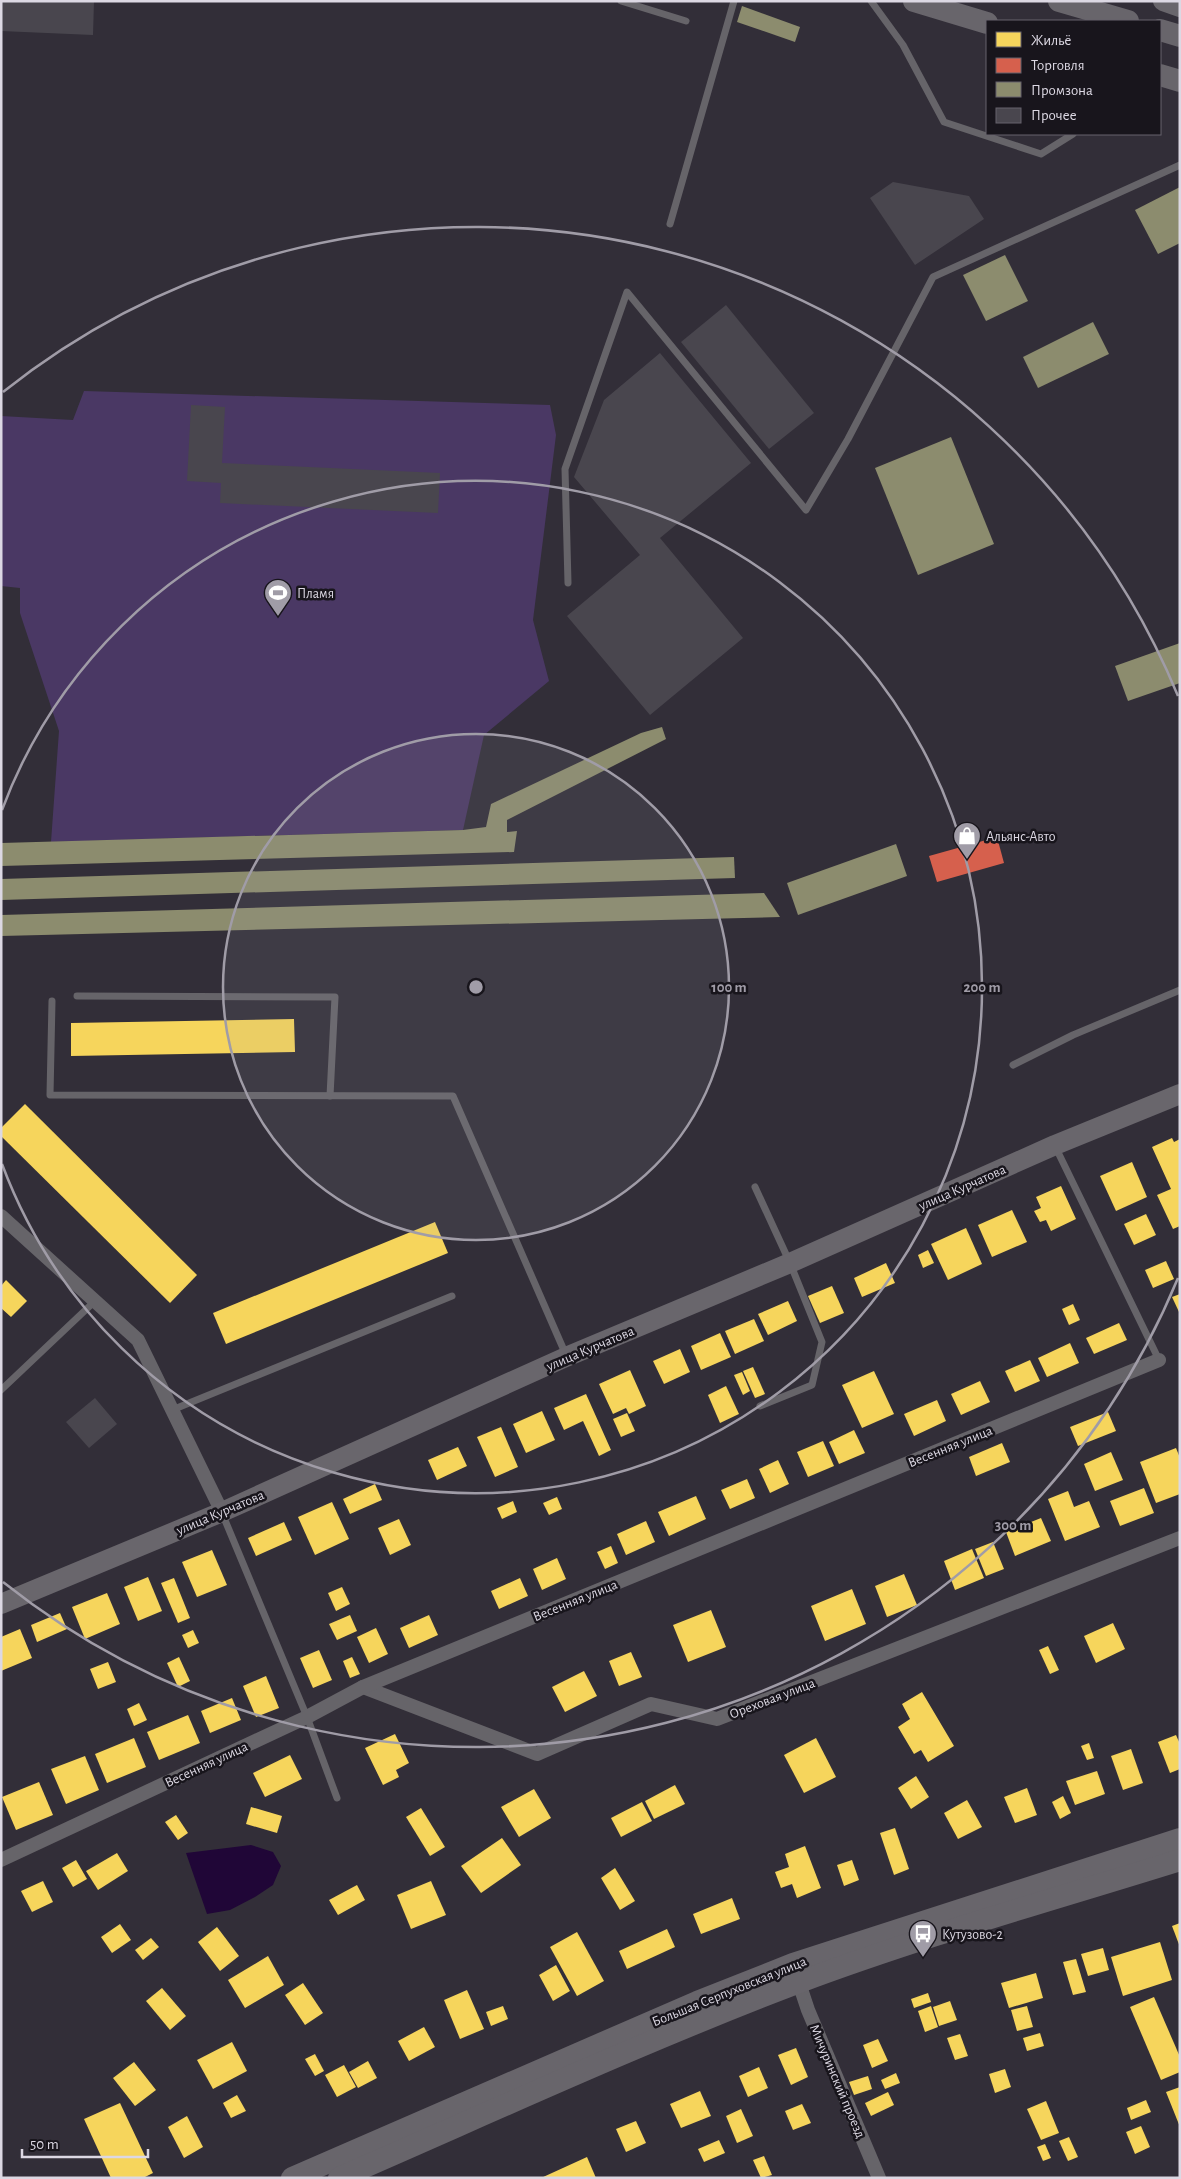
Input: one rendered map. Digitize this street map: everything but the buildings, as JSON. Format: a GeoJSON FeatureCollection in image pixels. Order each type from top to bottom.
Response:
{"type":"FeatureCollection","features":[{"type":"Feature","properties":{"kind":"main road"},"geometry":{"type":"LineString","coordinates":[[914,1],[986,23]]}},
{"type":"Feature","properties":{"kind":"main road"},"geometry":{"type":"LineString","coordinates":[[1059,1],[1125,20]]}},
{"type":"Feature","properties":{"kind":"main road"},"geometry":{"type":"LineString","coordinates":[[1161,30],[1180,36]]}},
{"type":"Feature","properties":{"kind":"main road","name":"Большая Серпуховская улица"},"geometry":{"type":"LineString","coordinates":[[292,2178],[697,2002],[793,1964],[1180,1839]]}},
{"type":"Feature","properties":{"kind":"main road","name":"Большая Серпуховская улица"},"geometry":{"type":"LineString","coordinates":[[339,2178],[680,2030],[799,1983],[926,1939],[1180,1860]]}},
{"type":"Feature","properties":{"kind":"street"},"geometry":{"type":"LineString","coordinates":[[1163,1],[1180,7]]}},
{"type":"Feature","properties":{"kind":"street","name":"улица Курчатова"},"geometry":{"type":"LineString","coordinates":[[1,1604],[222,1512],[566,1357],[790,1263],[1055,1145],[1180,1094]]}},
{"type":"Feature","properties":{"kind":"street"},"geometry":{"type":"LineString","coordinates":[[1,1216],[138,1340],[222,1512]]}},
{"type":"Feature","properties":{"kind":"street","name":"Весенняя улица"},"geometry":{"type":"LineString","coordinates":[[1,1860],[307,1717],[363,1687],[1159,1360]]}},
{"type":"Feature","properties":{"kind":"street","name":"Ореховая улица"},"geometry":{"type":"LineString","coordinates":[[363,1687],[537,1754],[651,1704],[717,1719],[1180,1538]]}},
{"type":"Feature","properties":{"kind":"street","name":"Мичуринский проезд"},"geometry":{"type":"LineString","coordinates":[[799,1983],[808,2010],[879,2178]]}},
{"type":"Feature","properties":{"kind":"lane"},"geometry":{"type":"LineString","coordinates":[[621,1],[686,21]]}},
{"type":"Feature","properties":{"kind":"lane"},"geometry":{"type":"LineString","coordinates":[[670,224],[734,1]]}},
{"type":"Feature","properties":{"kind":"lane"},"geometry":{"type":"LineString","coordinates":[[871,1],[904,45],[944,122],[1041,154],[1071,135]]}},
{"type":"Feature","properties":{"kind":"lane"},"geometry":{"type":"LineString","coordinates":[[568,583],[565,469],[627,292],[806,510],[848,439],[933,277],[1180,165]]}},
{"type":"Feature","properties":{"kind":"lane"},"geometry":{"type":"LineString","coordinates":[[1013,1065],[1073,1035],[1180,990]]}},
{"type":"Feature","properties":{"kind":"lane"},"geometry":{"type":"LineString","coordinates":[[77,996],[336,997],[330,1096]]}},
{"type":"Feature","properties":{"kind":"lane"},"geometry":{"type":"LineString","coordinates":[[52,1001],[50,1095],[453,1096],[566,1357]]}},
{"type":"Feature","properties":{"kind":"lane"},"geometry":{"type":"LineString","coordinates":[[1055,1145],[1159,1360]]}},
{"type":"Feature","properties":{"kind":"lane"},"geometry":{"type":"LineString","coordinates":[[755,1187],[790,1263],[822,1342],[812,1385],[760,1406]]}},
{"type":"Feature","properties":{"kind":"lane"},"geometry":{"type":"LineString","coordinates":[[172,1410],[452,1296]]}},
{"type":"Feature","properties":{"kind":"lane"},"geometry":{"type":"LineString","coordinates":[[1,1390],[95,1302]]}},
{"type":"Feature","properties":{"kind":"lane"},"geometry":{"type":"LineString","coordinates":[[222,1512],[307,1717],[337,1798]]}},
{"type":"Feature","properties":{"kind":"shaded area","name":"Пламя"},"geometry":{"type":"Polygon","coordinates":[[[84,391],[550,405],[556,435],[533,620],[549,681],[484,735],[463,830],[51,842],[59,731],[20,613],[20,588],[1,586],[1,416],[73,420],[84,391]]]}},
{"type":"Feature","properties":{"kind":"shaded area"},"geometry":{"type":"Polygon","coordinates":[[[251,1845],[273,1852],[281,1866],[273,1885],[230,1910],[207,1914],[186,1853],[251,1845]]]}},
{"type":"Feature","properties":{"kind":"place","name":"Пламя"},"geometry":{"type":"Point","coordinates":[278,617]}},
{"type":"Feature","properties":{"kind":"place","name":"Альянс-Авто"},"geometry":{"type":"Point","coordinates":[967,860]}},
{"type":"Feature","properties":{"kind":"place","name":"Кутузово-2"},"geometry":{"type":"Point","coordinates":[923,1958]}}]}
